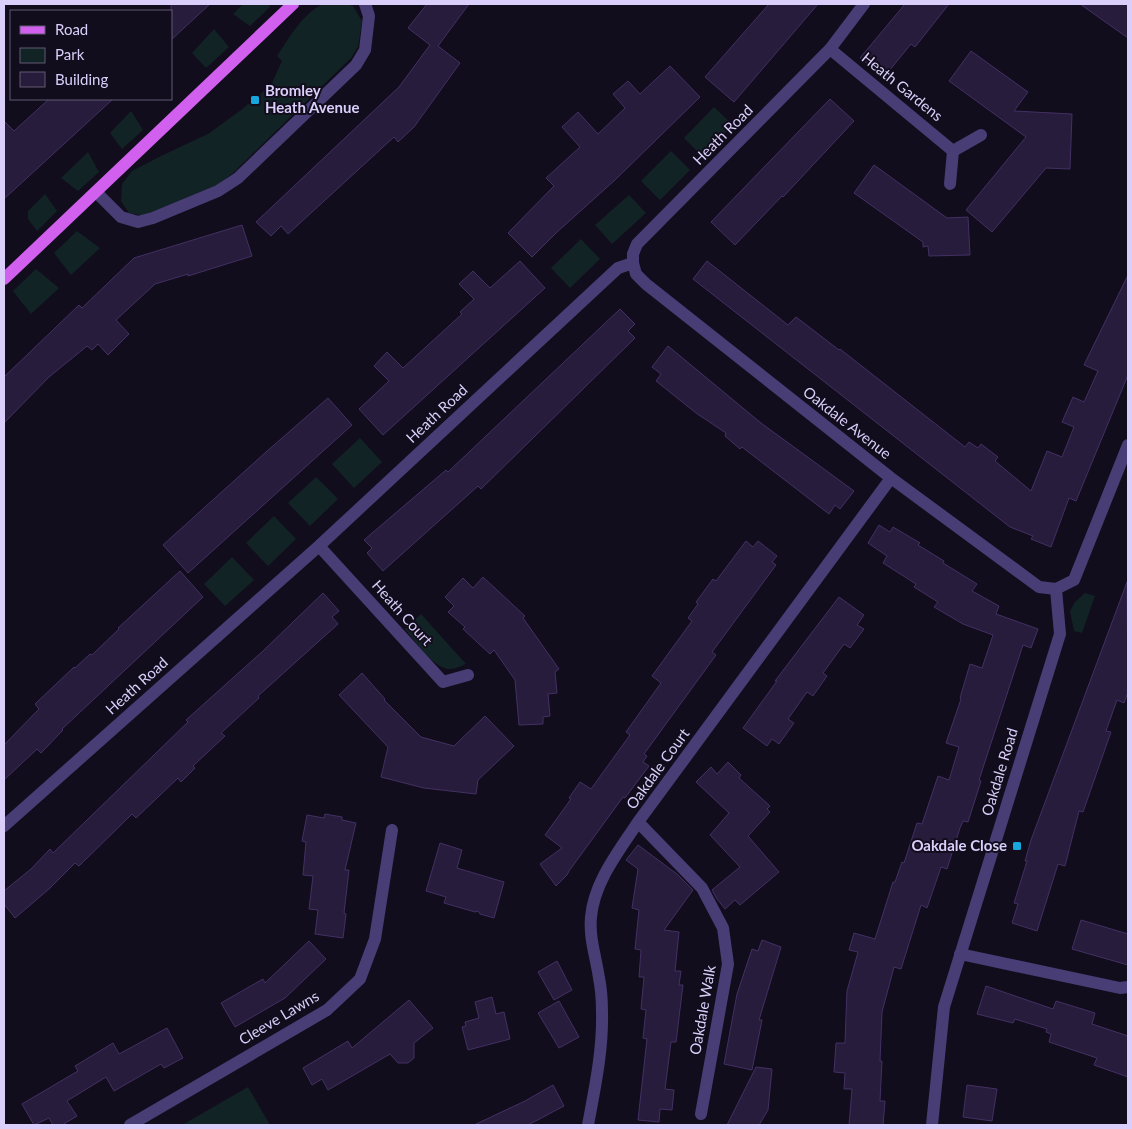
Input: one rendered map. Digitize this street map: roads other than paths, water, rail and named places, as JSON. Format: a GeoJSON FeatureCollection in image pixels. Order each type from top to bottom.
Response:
{"type":"FeatureCollection","features":[{"type":"Feature","properties":{"kind":"main road"},"geometry":{"type":"LineString","coordinates":[[4,279],[293,4]]}},
{"type":"Feature","properties":{"kind":"street"},"geometry":{"type":"LineString","coordinates":[[96,192],[122,217],[138,222],[153,218],[218,191],[238,178],[356,65],[365,50],[369,16],[365,4]]}},
{"type":"Feature","properties":{"kind":"street","name":"Heath Road"},"geometry":{"type":"LineString","coordinates":[[4,826],[319,546],[618,268],[633,263],[633,254],[637,244],[830,49],[864,4]]}},
{"type":"Feature","properties":{"kind":"street","name":"Heath Gardens"},"geometry":{"type":"LineString","coordinates":[[830,49],[953,151]]}},
{"type":"Feature","properties":{"kind":"street"},"geometry":{"type":"LineString","coordinates":[[950,184],[953,151],[981,135]]}},
{"type":"Feature","properties":{"kind":"street","name":"Oakdale Avenue"},"geometry":{"type":"LineString","coordinates":[[633,263],[636,274],[646,284],[891,478],[1039,587],[1056,589]]}},
{"type":"Feature","properties":{"kind":"street"},"geometry":{"type":"LineString","coordinates":[[1056,589],[1074,580],[1128,445]]}},
{"type":"Feature","properties":{"kind":"street","name":"Oakdale Court"},"geometry":{"type":"LineString","coordinates":[[588,1125],[602,1049],[600,978],[592,947],[591,917],[597,891],[610,865],[638,822],[891,478]]}},
{"type":"Feature","properties":{"kind":"street","name":"Heath Court"},"geometry":{"type":"LineString","coordinates":[[319,546],[443,682],[468,675]]}},
{"type":"Feature","properties":{"kind":"street","name":"Oakdale Road"},"geometry":{"type":"LineString","coordinates":[[932,1125],[944,1007],[1060,634],[1056,589]]}},
{"type":"Feature","properties":{"kind":"street","name":"Oakdale Walk"},"geometry":{"type":"LineString","coordinates":[[638,822],[702,888],[723,928],[728,964],[701,1114]]}},
{"type":"Feature","properties":{"kind":"street","name":"Cleeve Lawns"},"geometry":{"type":"LineString","coordinates":[[130,1125],[327,1010],[360,979],[375,939],[392,830]]}},
{"type":"Feature","properties":{"kind":"street"},"geometry":{"type":"LineString","coordinates":[[960,954],[1125,990]]}},
{"type":"Feature","properties":{"kind":"place","name":"Bromley Heath Avenue"},"geometry":{"type":"Point","coordinates":[255,100]}},
{"type":"Feature","properties":{"kind":"place","name":"Oakdale Close"},"geometry":{"type":"Point","coordinates":[1017,846]}}]}
